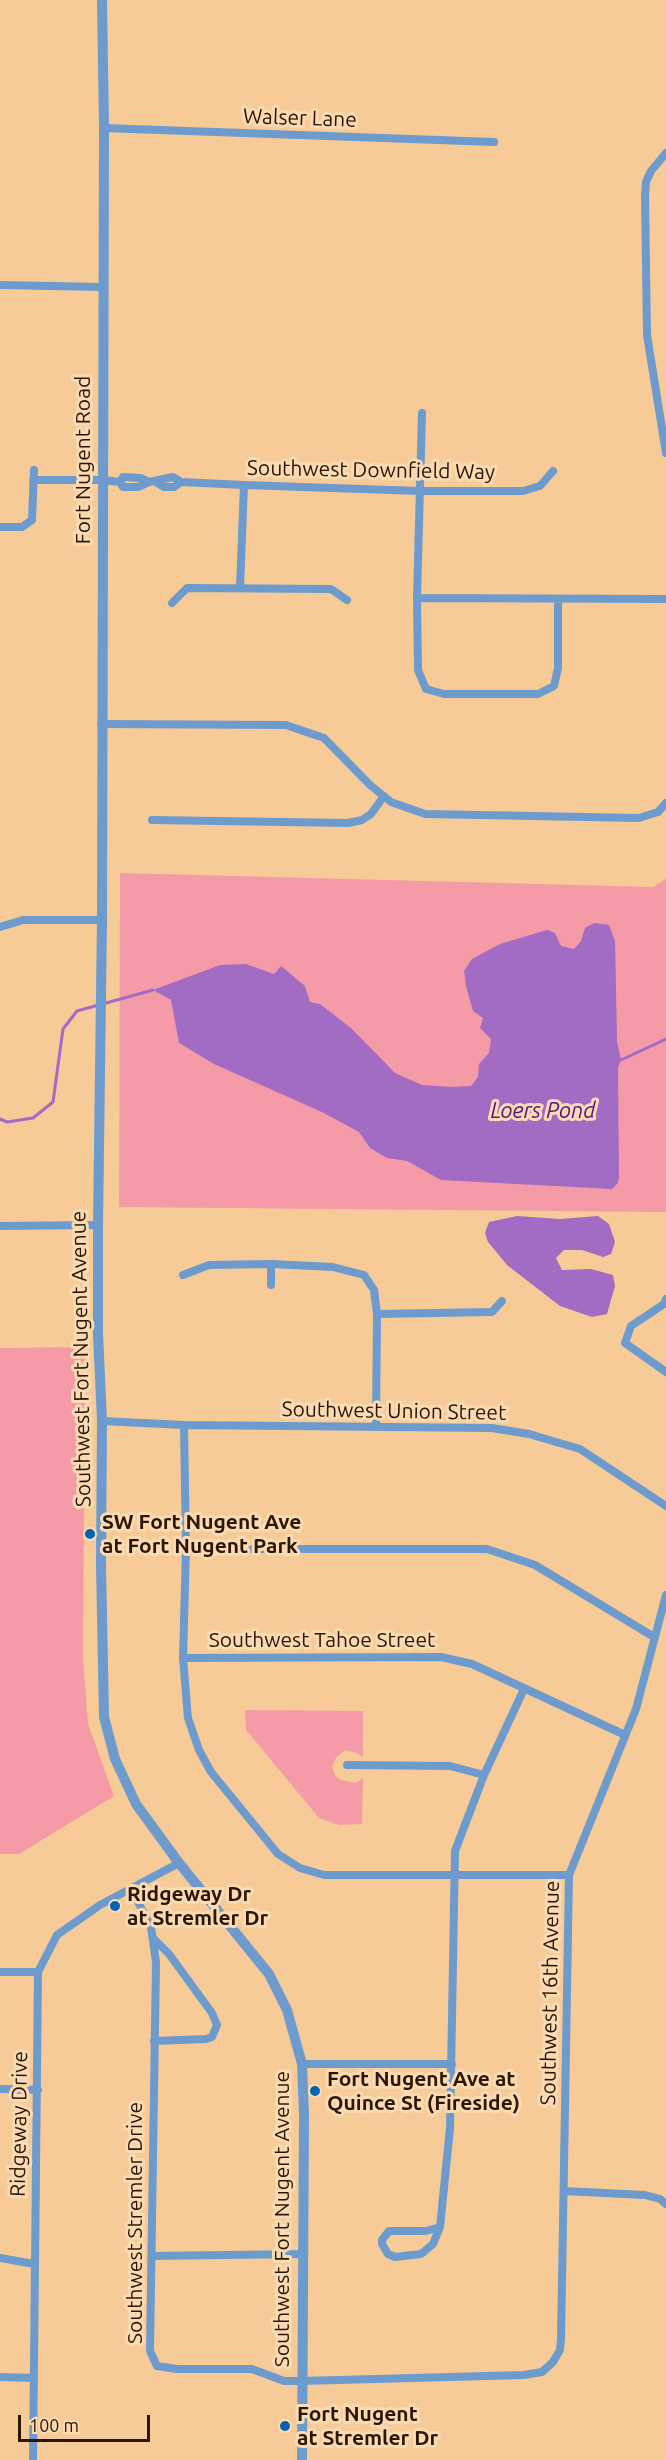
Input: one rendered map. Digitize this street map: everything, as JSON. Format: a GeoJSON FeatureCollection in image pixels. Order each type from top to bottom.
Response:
{"type":"FeatureCollection","features":[{"type":"Feature","properties":{"kind":"street","name":"Fort Nugent Road"},"geometry":{"type":"LineString","coordinates":[[102,0],[104,128],[102,920]]}},
{"type":"Feature","properties":{"kind":"street","name":"Walser Lane"},"geometry":{"type":"LineString","coordinates":[[104,128],[494,141]]}},
{"type":"Feature","properties":{"kind":"street"},"geometry":{"type":"LineString","coordinates":[[666,153],[651,171],[646,182],[645,196],[647,335],[666,453]]}},
{"type":"Feature","properties":{"kind":"street"},"geometry":{"type":"LineString","coordinates":[[0,285],[102,287]]}},
{"type":"Feature","properties":{"kind":"street"},"geometry":{"type":"LineString","coordinates":[[422,413],[417,598],[418,670],[426,689],[444,694],[538,694],[554,686],[558,668],[558,599]]}},
{"type":"Feature","properties":{"kind":"street"},"geometry":{"type":"LineString","coordinates":[[0,527],[22,527],[30,522],[33,515],[34,470]]}},
{"type":"Feature","properties":{"kind":"street","name":"Southwest Downfield Way"},"geometry":{"type":"LineString","coordinates":[[33,480],[103,480],[120,482],[123,487],[138,487],[152,482],[164,487],[174,487],[181,482],[420,491],[523,491],[540,486],[553,471]]}},
{"type":"Feature","properties":{"kind":"street"},"geometry":{"type":"LineString","coordinates":[[240,588],[244,485]]}},
{"type":"Feature","properties":{"kind":"street"},"geometry":{"type":"LineString","coordinates":[[172,603],[188,588],[331,589],[347,600]]}},
{"type":"Feature","properties":{"kind":"street"},"geometry":{"type":"LineString","coordinates":[[417,598],[666,599]]}},
{"type":"Feature","properties":{"kind":"street"},"geometry":{"type":"LineString","coordinates":[[101,724],[286,725],[324,738],[370,785],[391,802],[424,814],[639,818],[658,812],[666,803]]}},
{"type":"Feature","properties":{"kind":"street"},"geometry":{"type":"LineString","coordinates":[[152,820],[348,823],[362,820],[371,814],[384,796]]}},
{"type":"Feature","properties":{"kind":"street"},"geometry":{"type":"LineString","coordinates":[[0,927],[22,920],[102,920]]}},
{"type":"Feature","properties":{"kind":"street","name":"Southwest Fort Nugent Avenue"},"geometry":{"type":"LineString","coordinates":[[102,920],[98,1333],[102,1421],[101,1564],[104,1718],[115,1759],[136,1804],[179,1863],[269,1974],[287,2010],[302,2064],[304,2114],[302,2460]]}},
{"type":"Feature","properties":{"kind":"street"},"geometry":{"type":"LineString","coordinates":[[0,1226],[98,1225]]}},
{"type":"Feature","properties":{"kind":"street"},"geometry":{"type":"LineString","coordinates":[[183,1275],[209,1265],[271,1264],[333,1267],[364,1275],[374,1290],[377,1314],[376,1425]]}},
{"type":"Feature","properties":{"kind":"street"},"geometry":{"type":"LineString","coordinates":[[271,1264],[271,1285]]}},
{"type":"Feature","properties":{"kind":"street"},"geometry":{"type":"LineString","coordinates":[[666,1299],[664,1304],[632,1326],[625,1342],[666,1372]]}},
{"type":"Feature","properties":{"kind":"street"},"geometry":{"type":"LineString","coordinates":[[377,1314],[492,1312],[502,1301]]}},
{"type":"Feature","properties":{"kind":"street","name":"Southwest Union Street"},"geometry":{"type":"LineString","coordinates":[[102,1421],[184,1425],[376,1425],[492,1428],[529,1434],[580,1449],[666,1506]]}},
{"type":"Feature","properties":{"kind":"street"},"geometry":{"type":"LineString","coordinates":[[184,1425],[186,1549],[183,1658],[188,1718],[199,1750],[211,1772],[278,1854],[300,1868],[324,1875],[569,1875]]}},
{"type":"Feature","properties":{"kind":"street"},"geometry":{"type":"LineString","coordinates":[[186,1549],[487,1549],[535,1565],[654,1637]]}},
{"type":"Feature","properties":{"kind":"street","name":"Southwest 16th Avenue"},"geometry":{"type":"LineString","coordinates":[[302,2381],[524,2375],[542,2372],[554,2362],[560,2350],[569,1875],[636,1709],[666,1595]]}},
{"type":"Feature","properties":{"kind":"street","name":"Southwest Tahoe Street"},"geometry":{"type":"LineString","coordinates":[[183,1658],[441,1657],[472,1664],[625,1735]]}},
{"type":"Feature","properties":{"kind":"street"},"geometry":{"type":"LineString","coordinates":[[440,2227],[426,2231],[389,2231],[382,2240],[382,2244],[388,2254],[395,2257],[421,2254],[433,2244],[440,2227],[450,2128],[455,1851],[484,1775],[524,1689]]}},
{"type":"Feature","properties":{"kind":"street"},"geometry":{"type":"LineString","coordinates":[[347,1765],[450,1766],[484,1775]]}},
{"type":"Feature","properties":{"kind":"street","name":"Ridgeway Drive"},"geometry":{"type":"LineString","coordinates":[[33,2460],[38,1972],[57,1935],[100,1905],[179,1863]]}},
{"type":"Feature","properties":{"kind":"street","name":"Southwest Stremler Drive"},"geometry":{"type":"LineString","coordinates":[[131,1888],[151,1927],[156,1962],[150,2351],[157,2366],[177,2369],[252,2369],[284,2381],[302,2381]]}},
{"type":"Feature","properties":{"kind":"street","name":"Southwest Stremler Drive"},"geometry":{"type":"LineString","coordinates":[[154,1939],[169,1954],[212,2013],[216,2025],[212,2037],[206,2039],[154,2041]]}},
{"type":"Feature","properties":{"kind":"street"},"geometry":{"type":"LineString","coordinates":[[0,1972],[38,1972]]}},
{"type":"Feature","properties":{"kind":"street"},"geometry":{"type":"LineString","coordinates":[[302,2064],[452,2064]]}},
{"type":"Feature","properties":{"kind":"street"},"geometry":{"type":"LineString","coordinates":[[0,2089],[38,2090]]}},
{"type":"Feature","properties":{"kind":"street"},"geometry":{"type":"LineString","coordinates":[[564,2192],[617,2192],[645,2195],[660,2199],[666,2204]]}},
{"type":"Feature","properties":{"kind":"street"},"geometry":{"type":"LineString","coordinates":[[153,2256],[302,2254]]}},
{"type":"Feature","properties":{"kind":"street"},"geometry":{"type":"LineString","coordinates":[[0,2258],[34,2264]]}},
{"type":"Feature","properties":{"kind":"street"},"geometry":{"type":"LineString","coordinates":[[0,2377],[34,2378]]}},
{"type":"Feature","properties":{"kind":"shaded area"},"geometry":{"type":"Polygon","coordinates":[[[120,873],[653,887],[666,879],[666,1212],[119,1207],[120,873]]]}},
{"type":"Feature","properties":{"kind":"shaded area"},"geometry":{"type":"Polygon","coordinates":[[[85,1347],[83,1657],[88,1724],[114,1796],[19,1854],[0,1854],[0,1348],[85,1347]]]}},
{"type":"Feature","properties":{"kind":"shaded area"},"geometry":{"type":"Polygon","coordinates":[[[245,1710],[363,1711],[363,1757],[345,1750],[336,1758],[332,1766],[335,1775],[340,1780],[356,1783],[363,1778],[362,1824],[339,1825],[319,1818],[246,1730],[245,1710]]]}},
{"type":"Feature","properties":{"kind":"water","name":"Loers Pond"},"geometry":{"type":"Polygon","coordinates":[[[594,923],[609,925],[615,941],[617,1041],[621,1060],[618,1068],[619,1177],[618,1183],[612,1189],[441,1180],[407,1161],[387,1158],[370,1148],[359,1132],[324,1113],[214,1064],[179,1043],[171,1000],[153,990],[220,965],[246,964],[274,974],[281,966],[305,986],[310,1002],[320,1004],[351,1028],[395,1073],[422,1085],[471,1086],[478,1077],[479,1064],[489,1053],[491,1039],[480,1028],[483,1018],[473,1011],[466,986],[464,971],[472,959],[500,944],[547,930],[555,933],[561,946],[574,949],[581,941],[585,928],[594,923]]]}},
{"type":"Feature","properties":{"kind":"water"},"geometry":{"type":"Polygon","coordinates":[[[517,1216],[560,1219],[598,1216],[609,1224],[615,1242],[611,1254],[603,1257],[582,1250],[564,1250],[556,1258],[562,1270],[591,1269],[613,1275],[615,1286],[607,1314],[592,1317],[560,1306],[507,1265],[488,1242],[485,1233],[489,1222],[517,1216]]]}},
{"type":"Feature","properties":{"kind":"waterway"},"geometry":{"type":"LineString","coordinates":[[0,1119],[7,1122],[33,1118],[53,1102],[63,1029],[77,1011],[153,990]]}},
{"type":"Feature","properties":{"kind":"waterway"},"geometry":{"type":"LineString","coordinates":[[621,1060],[666,1039]]}},
{"type":"Feature","properties":{"kind":"place","name":"SW Fort Nugent Ave at Fort Nugent Park"},"geometry":{"type":"Point","coordinates":[90,1534]}},
{"type":"Feature","properties":{"kind":"place","name":"Ridgeway Dr at Stremler Dr"},"geometry":{"type":"Point","coordinates":[115,1906]}},
{"type":"Feature","properties":{"kind":"place","name":"Fort Nugent Ave at Quince St (Fireside)"},"geometry":{"type":"Point","coordinates":[315,2091]}},
{"type":"Feature","properties":{"kind":"place","name":"Fort Nugent at Stremler Dr"},"geometry":{"type":"Point","coordinates":[285,2426]}}]}
